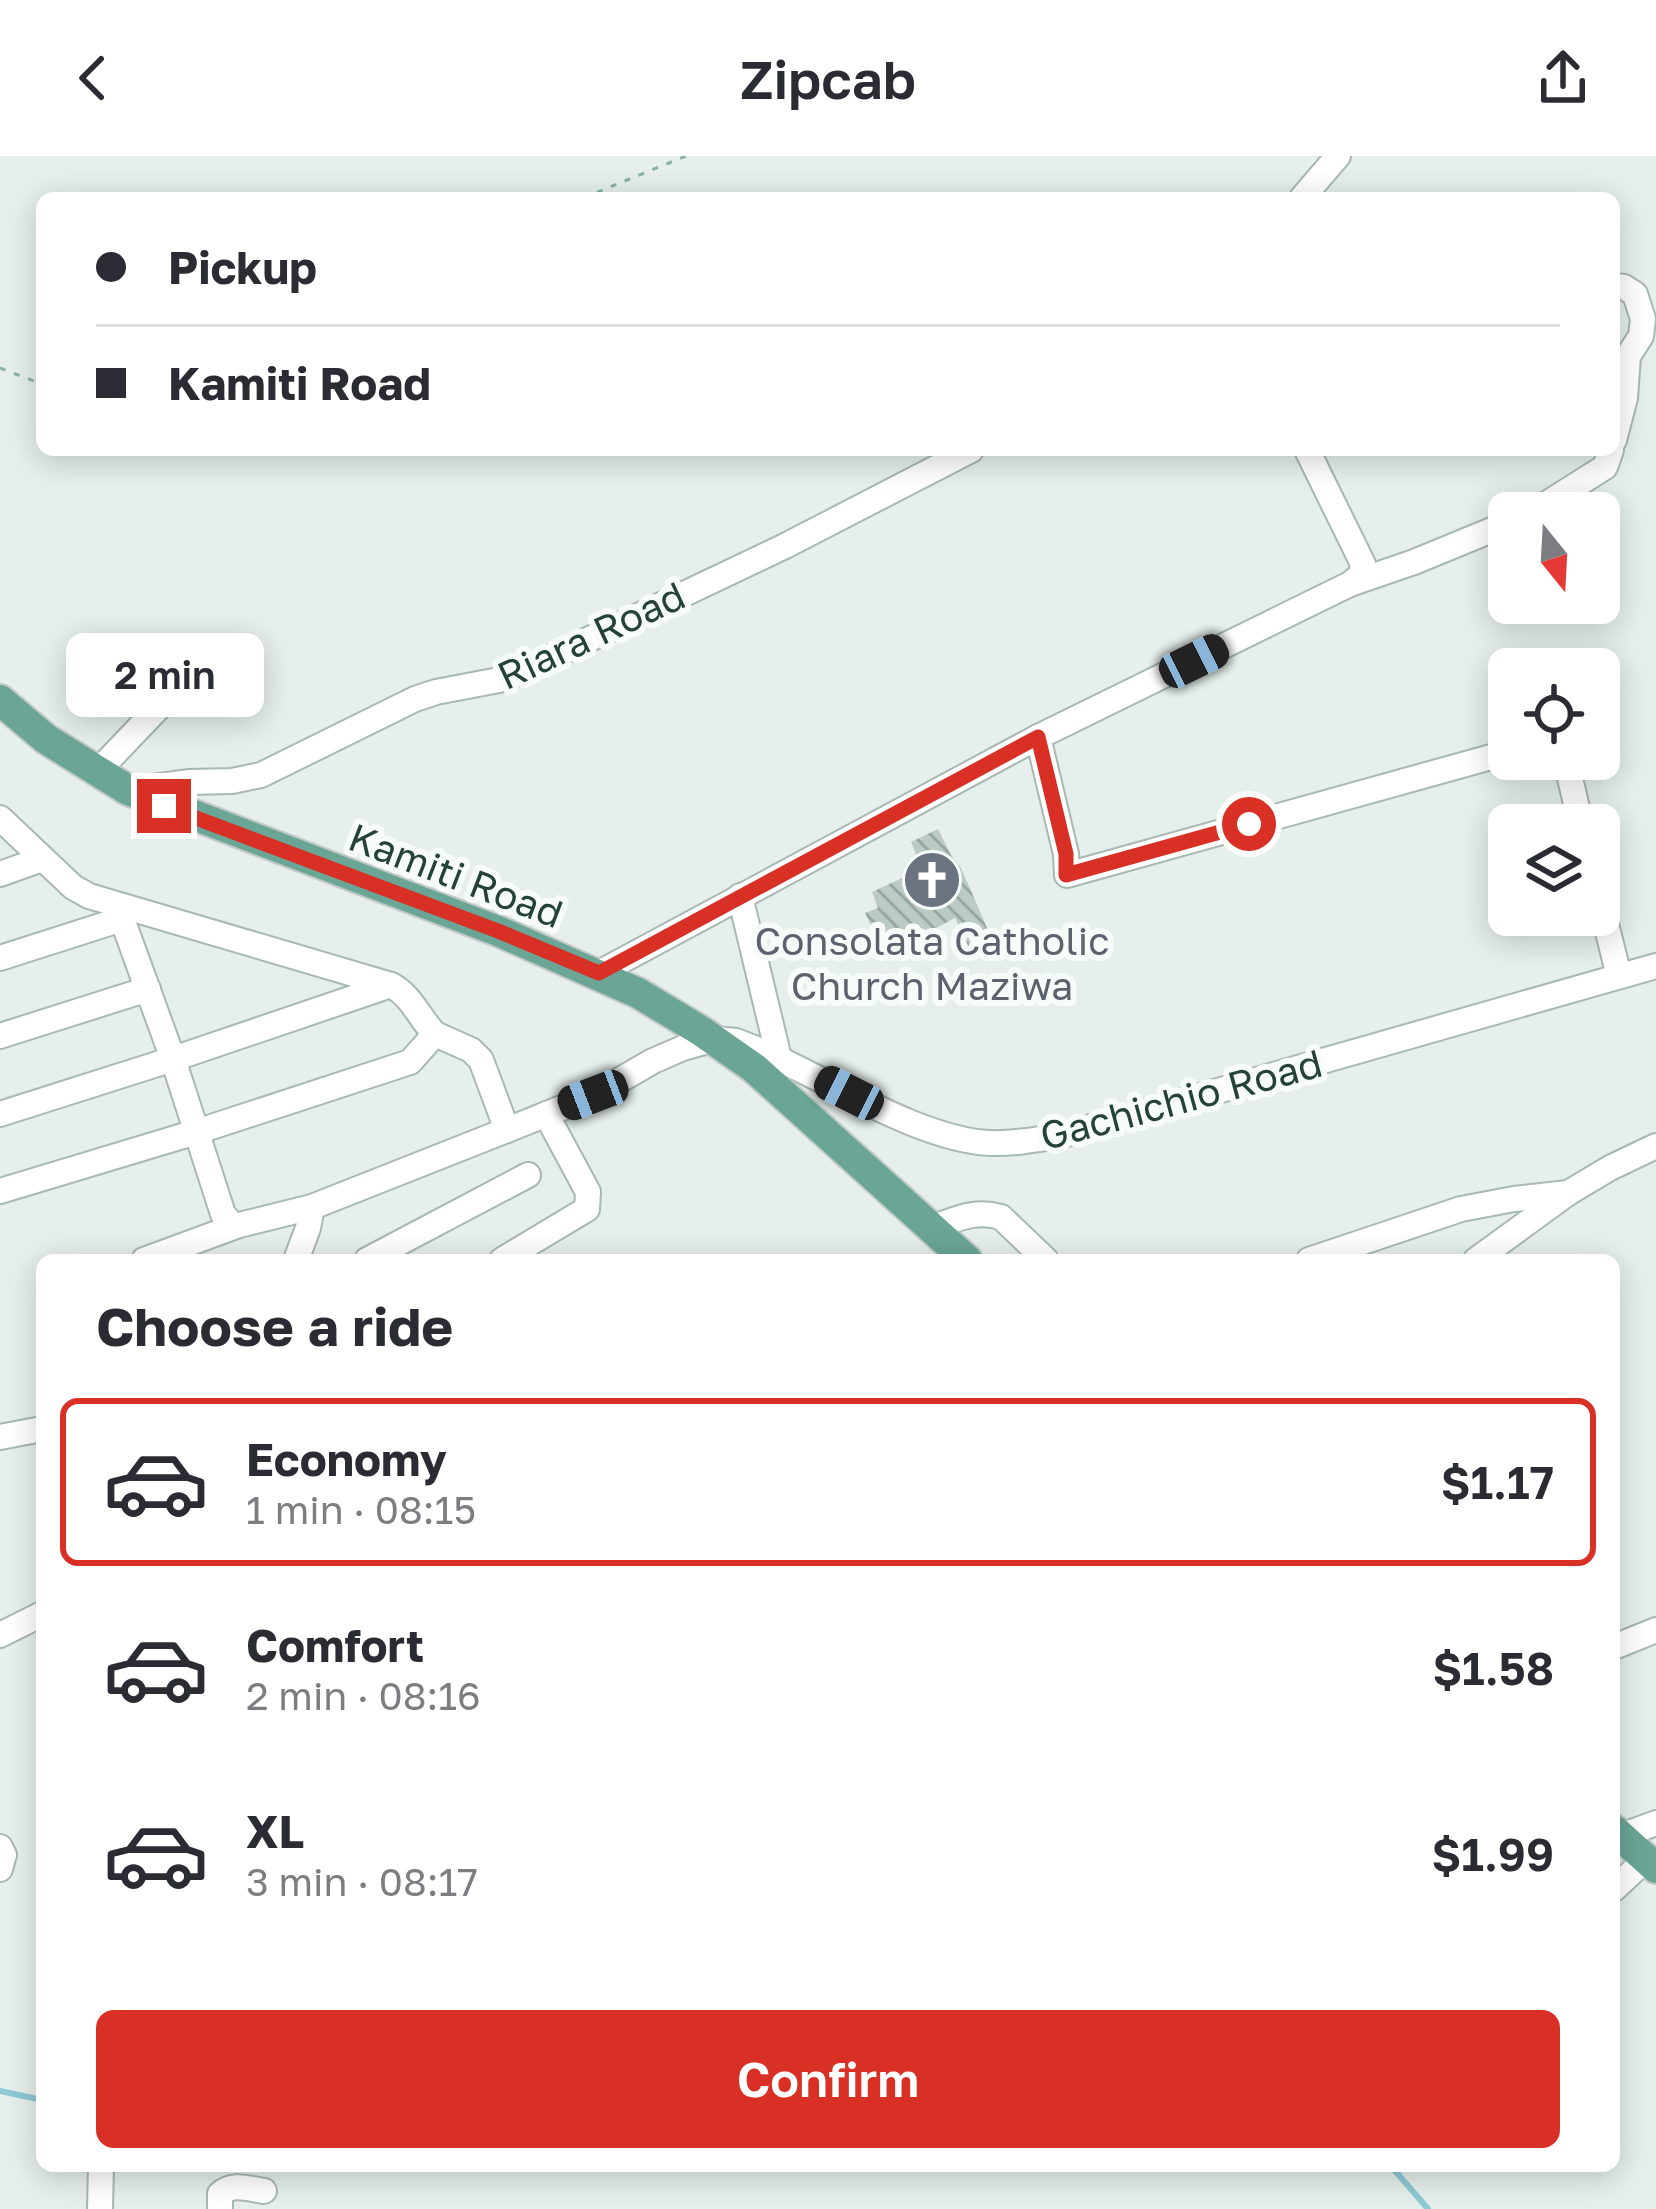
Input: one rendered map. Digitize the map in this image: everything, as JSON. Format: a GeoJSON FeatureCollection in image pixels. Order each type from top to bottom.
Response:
{"type":"FeatureCollection","features":[{"type":"Feature","properties":{"kind":"main road","name":"Kamiti Road"},"geometry":{"type":"LineString","coordinates":[[0,700],[46,739],[128,790],[498,931],[638,993],[754,1068],[960,1254]]}},
{"type":"Feature","properties":{"kind":"main road"},"geometry":{"type":"LineString","coordinates":[[1620,1836],[1651,1863]]}},
{"type":"Feature","properties":{"kind":"street"},"geometry":{"type":"LineString","coordinates":[[1306,192],[1338,156]]}},
{"type":"Feature","properties":{"kind":"street"},"geometry":{"type":"LineString","coordinates":[[1620,286],[1635,294],[1643,319],[1641,336],[1621,351],[1625,398],[1620,417]]}},
{"type":"Feature","properties":{"kind":"street","name":"Riara Road"},"geometry":{"type":"LineString","coordinates":[[128,790],[261,776],[416,699],[499,680],[785,546],[959,456]]}},
{"type":"Feature","properties":{"kind":"street"},"geometry":{"type":"LineString","coordinates":[[1310,456],[1363,565],[1361,575],[1349,584]]}},
{"type":"Feature","properties":{"kind":"street"},"geometry":{"type":"LineString","coordinates":[[1565,492],[1605,466],[1609,456]]}},
{"type":"Feature","properties":{"kind":"street"},"geometry":{"type":"LineString","coordinates":[[599,973],[1038,737],[1349,584],[1488,532]]}},
{"type":"Feature","properties":{"kind":"street"},"geometry":{"type":"LineString","coordinates":[[98,772],[159,706],[163,673]]}},
{"type":"Feature","properties":{"kind":"street"},"geometry":{"type":"LineString","coordinates":[[1038,737],[1066,854],[1066,875],[1488,758]]}},
{"type":"Feature","properties":{"kind":"street"},"geometry":{"type":"LineString","coordinates":[[0,818],[73,887],[120,912],[392,985],[405,993],[436,1034],[471,1050],[481,1060],[507,1130]]}},
{"type":"Feature","properties":{"kind":"street"},"geometry":{"type":"LineString","coordinates":[[0,874],[42,859]]}},
{"type":"Feature","properties":{"kind":"street"},"geometry":{"type":"LineString","coordinates":[[740,896],[779,1058]]}},
{"type":"Feature","properties":{"kind":"street"},"geometry":{"type":"LineString","coordinates":[[0,958],[120,912]]}},
{"type":"Feature","properties":{"kind":"street"},"geometry":{"type":"LineString","coordinates":[[120,912],[223,1214],[239,1225]]}},
{"type":"Feature","properties":{"kind":"street"},"geometry":{"type":"LineString","coordinates":[[1609,936],[1619,976]]}},
{"type":"Feature","properties":{"kind":"street","name":"Gachichio Road"},"geometry":{"type":"LineString","coordinates":[[715,1040],[736,1041],[779,1058],[934,1132],[986,1143],[1023,1142],[1085,1129],[1656,966]]}},
{"type":"Feature","properties":{"kind":"street"},"geometry":{"type":"LineString","coordinates":[[0,1114],[392,985]]}},
{"type":"Feature","properties":{"kind":"street"},"geometry":{"type":"LineString","coordinates":[[0,1036],[148,989]]}},
{"type":"Feature","properties":{"kind":"street"},"geometry":{"type":"LineString","coordinates":[[0,1191],[410,1062],[436,1034]]}},
{"type":"Feature","properties":{"kind":"street"},"geometry":{"type":"LineString","coordinates":[[160,1254],[239,1225],[312,1207],[612,1086],[668,1054],[715,1040]]}},
{"type":"Feature","properties":{"kind":"street"},"geometry":{"type":"LineString","coordinates":[[512,1254],[587,1209],[588,1192],[546,1114]]}},
{"type":"Feature","properties":{"kind":"street"},"geometry":{"type":"LineString","coordinates":[[1484,1254],[1568,1193],[1656,1146]]}},
{"type":"Feature","properties":{"kind":"street"},"geometry":{"type":"LineString","coordinates":[[378,1254],[528,1175]]}},
{"type":"Feature","properties":{"kind":"street"},"geometry":{"type":"LineString","coordinates":[[1328,1254],[1461,1209],[1568,1193]]}},
{"type":"Feature","properties":{"kind":"street"},"geometry":{"type":"LineString","coordinates":[[298,1254],[312,1207]]}},
{"type":"Feature","properties":{"kind":"street"},"geometry":{"type":"LineString","coordinates":[[930,1228],[980,1212],[991,1214],[1001,1217],[1040,1254]]}},
{"type":"Feature","properties":{"kind":"street"},"geometry":{"type":"LineString","coordinates":[[0,1437],[36,1430]]}},
{"type":"Feature","properties":{"kind":"street"},"geometry":{"type":"LineString","coordinates":[[0,1635],[36,1616]]}},
{"type":"Feature","properties":{"kind":"street"},"geometry":{"type":"LineString","coordinates":[[1620,1645],[1656,1630]]}},
{"type":"Feature","properties":{"kind":"street"},"geometry":{"type":"LineString","coordinates":[[1620,1832],[1656,1823]]}},
{"type":"Feature","properties":{"kind":"street"},"geometry":{"type":"LineString","coordinates":[[0,1847],[4,1855],[0,1870]]}},
{"type":"Feature","properties":{"kind":"street"},"geometry":{"type":"LineString","coordinates":[[1620,1885],[1651,1863]]}},
{"type":"Feature","properties":{"kind":"street"},"geometry":{"type":"LineString","coordinates":[[100,2209],[101,2172]]}},
{"type":"Feature","properties":{"kind":"street"},"geometry":{"type":"LineString","coordinates":[[220,2209],[225,2188],[264,2191]]}},
{"type":"Feature","properties":{"kind":"path"},"geometry":{"type":"LineString","coordinates":[[598,192],[686,156]]}},
{"type":"Feature","properties":{"kind":"path"},"geometry":{"type":"LineString","coordinates":[[0,368],[36,382]]}},
{"type":"Feature","properties":{"kind":"building","name":"Consolata Catholic Church Maziwa"},"geometry":{"type":"Polygon","coordinates":[[[938,829],[991,937],[969,948],[955,918],[897,949],[892,941],[880,945],[865,913],[878,908],[872,892],[922,869],[911,842],[938,829]]]}},
{"type":"Feature","properties":{"kind":"waterway"},"geometry":{"type":"LineString","coordinates":[[0,2091],[36,2099]]}},
{"type":"Feature","properties":{"kind":"waterway"},"geometry":{"type":"LineString","coordinates":[[1396,2172],[1428,2209]]}},
{"type":"Feature","properties":{"kind":"place","name":"Consolata Catholic Church Maziwa"},"geometry":{"type":"Point","coordinates":[932,880]}},
{"type":"Feature","properties":{"kind":"route"},"geometry":{"type":"LineString","coordinates":[[164,806],[599,973],[1038,737],[1066,854],[1066,875],[1249,824]]}}]}
